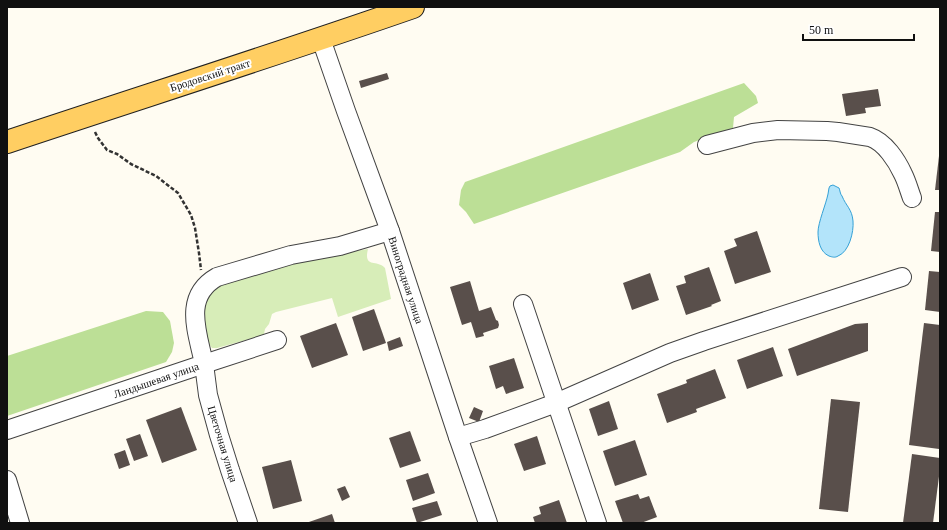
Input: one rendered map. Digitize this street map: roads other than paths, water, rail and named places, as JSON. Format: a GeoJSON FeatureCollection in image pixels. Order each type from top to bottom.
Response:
{"type":"FeatureCollection","features":[{"type":"Feature","properties":{"kind":"main road","name":"Бродовский тракт"},"geometry":{"type":"LineString","coordinates":[[7,142],[321,39],[413,7]]}},
{"type":"Feature","properties":{"kind":"street","name":"Виноградная улица"},"geometry":{"type":"LineString","coordinates":[[321,39],[390,231],[488,523]]}},
{"type":"Feature","properties":{"kind":"street"},"geometry":{"type":"LineString","coordinates":[[707,145],[753,133],[778,130],[827,131],[870,137],[879,142],[891,155],[904,175],[912,198]]}},
{"type":"Feature","properties":{"kind":"street","name":"Ландышевая улица"},"geometry":{"type":"LineString","coordinates":[[7,430],[204,364],[195,312],[196,302],[200,293],[212,280],[291,255],[340,246],[390,231]]}},
{"type":"Feature","properties":{"kind":"street"},"geometry":{"type":"LineString","coordinates":[[458,437],[485,429],[556,403],[670,353],[697,343],[902,278]]}},
{"type":"Feature","properties":{"kind":"street"},"geometry":{"type":"LineString","coordinates":[[523,304],[597,523]]}},
{"type":"Feature","properties":{"kind":"street"},"geometry":{"type":"LineString","coordinates":[[204,364],[277,340]]}},
{"type":"Feature","properties":{"kind":"street","name":"Цветочная улица"},"geometry":{"type":"LineString","coordinates":[[204,364],[208,395],[219,435],[248,523]]}},
{"type":"Feature","properties":{"kind":"street"},"geometry":{"type":"LineString","coordinates":[[7,480],[20,523]]}},
{"type":"Feature","properties":{"kind":"water"},"geometry":{"type":"Polygon","coordinates":[[[833,185],[839,188],[850,210],[853,221],[852,236],[848,246],[842,254],[837,257],[829,256],[823,252],[819,242],[818,232],[829,188],[833,185]]]}}]}
